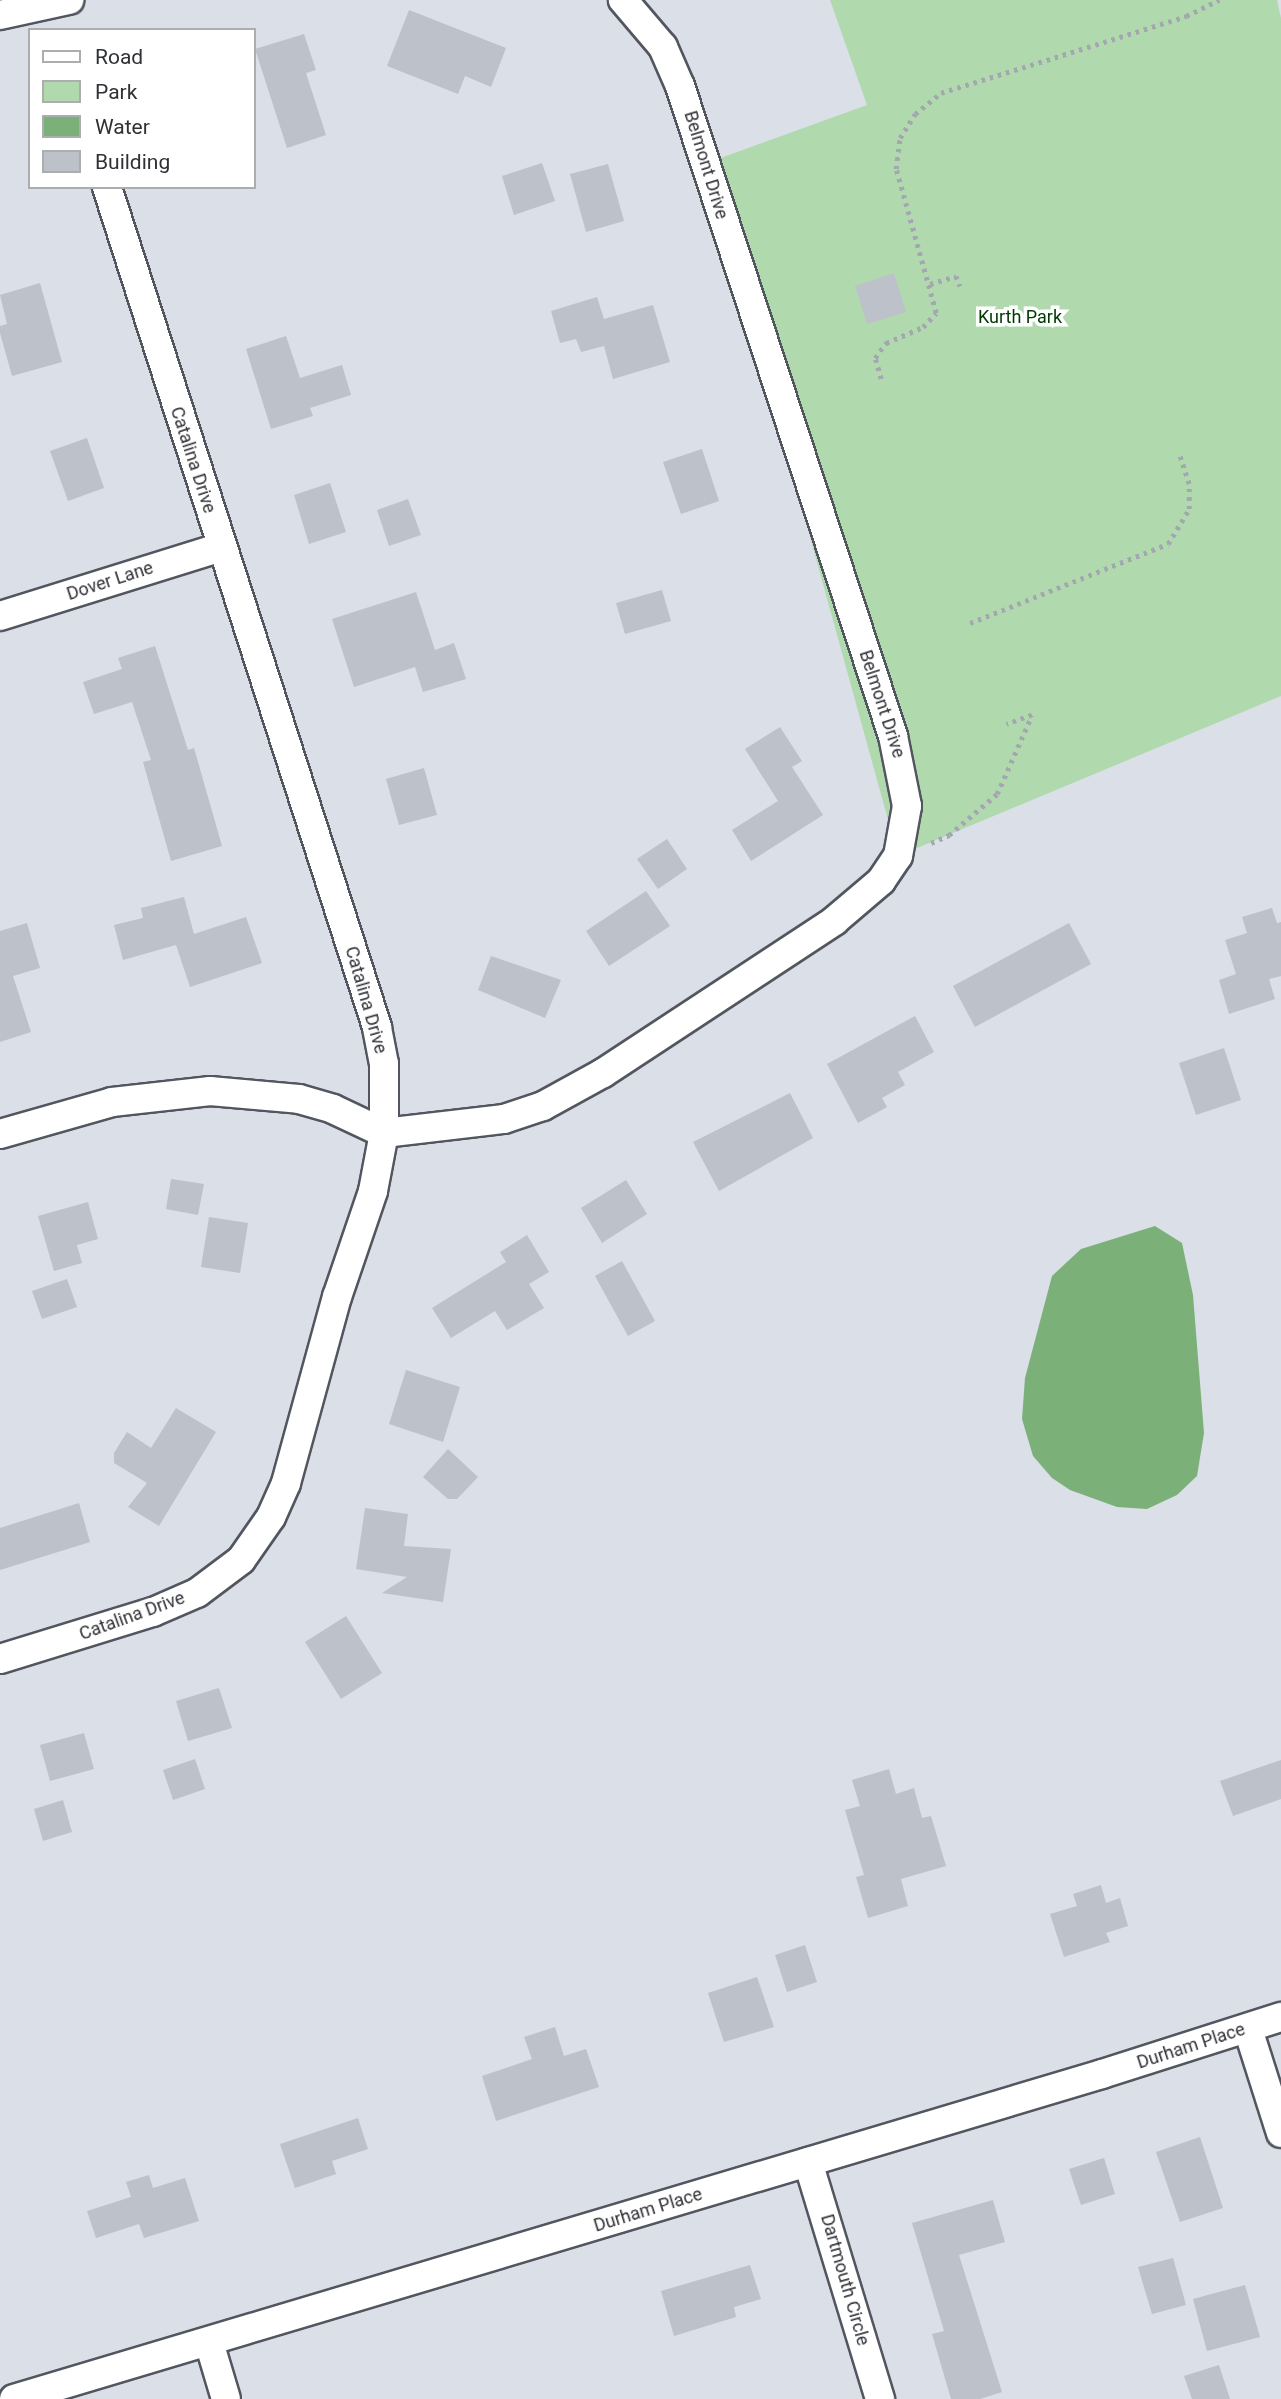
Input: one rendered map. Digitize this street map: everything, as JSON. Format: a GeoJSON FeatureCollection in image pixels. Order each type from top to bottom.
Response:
{"type":"FeatureCollection","features":[{"type":"Feature","properties":{"kind":"street","name":"Belmont Drive"},"geometry":{"type":"LineString","coordinates":[[384,1133],[504,1119],[543,1106],[603,1073],[834,920],[881,881],[898,856],[907,806],[893,736],[680,86],[663,47],[623,0]]}},
{"type":"Feature","properties":{"kind":"street"},"geometry":{"type":"LineString","coordinates":[[0,15],[59,11]]}},
{"type":"Feature","properties":{"kind":"street","name":"Catalina Drive"},"geometry":{"type":"LineString","coordinates":[[0,1659],[153,1612],[197,1593],[241,1560],[271,1517],[286,1483],[337,1297],[373,1191],[384,1133],[384,1064],[377,1027],[108,189]]}},
{"type":"Feature","properties":{"kind":"street","name":"Dover Lane"},"geometry":{"type":"LineString","coordinates":[[0,616],[221,547]]}},
{"type":"Feature","properties":{"kind":"street"},"geometry":{"type":"LineString","coordinates":[[0,1134],[112,1102],[210,1091],[299,1099],[333,1109],[384,1133]]}},
{"type":"Feature","properties":{"kind":"street","name":"Durham Place"},"geometry":{"type":"LineString","coordinates":[[14,2399],[808,2162],[1281,2017]]}},
{"type":"Feature","properties":{"kind":"street"},"geometry":{"type":"LineString","coordinates":[[1248,2029],[1281,2133]]}},
{"type":"Feature","properties":{"kind":"street","name":"Dartmouth Circle"},"geometry":{"type":"LineString","coordinates":[[808,2162],[880,2399]]}},
{"type":"Feature","properties":{"kind":"street"},"geometry":{"type":"LineString","coordinates":[[209,2342],[226,2399]]}},
{"type":"Feature","properties":{"kind":"path"},"geometry":{"type":"LineString","coordinates":[[881,379],[875,358],[887,343],[923,327],[936,313],[906,196],[896,169],[900,138],[915,114],[941,93],[1186,16],[1219,0]]}},
{"type":"Feature","properties":{"kind":"path"},"geometry":{"type":"LineString","coordinates":[[930,284],[956,276],[960,286]]}},
{"type":"Feature","properties":{"kind":"path"},"geometry":{"type":"LineString","coordinates":[[970,623],[1168,544],[1189,509],[1189,484],[1179,453]]}},
{"type":"Feature","properties":{"kind":"path"},"geometry":{"type":"LineString","coordinates":[[898,856],[949,835],[997,794],[1032,715],[1007,724]]}},
{"type":"Feature","properties":{"kind":"green space","name":"Kurth Park"},"geometry":{"type":"Polygon","coordinates":[[[830,0],[1277,0],[1281,18],[1281,696],[898,856],[707,163],[867,105],[830,0]]]}},
{"type":"Feature","properties":{"kind":"water"},"geometry":{"type":"Polygon","coordinates":[[[1155,1226],[1182,1243],[1193,1295],[1204,1433],[1197,1476],[1177,1495],[1147,1509],[1117,1507],[1070,1490],[1052,1478],[1033,1456],[1022,1419],[1025,1378],[1052,1276],[1081,1249],[1155,1226]]]}},
{"type":"Feature","properties":{"kind":"building"},"geometry":{"type":"Polygon","coordinates":[[[409,10],[506,48],[491,87],[465,76],[458,94],[387,66],[409,10]]]}},
{"type":"Feature","properties":{"kind":"building"},"geometry":{"type":"Polygon","coordinates":[[[304,34],[316,70],[306,73],[326,135],[287,148],[256,49],[304,34]]]}},
{"type":"Feature","properties":{"kind":"building"},"geometry":{"type":"Polygon","coordinates":[[[542,163],[555,201],[514,215],[502,176],[542,163]]]}},
{"type":"Feature","properties":{"kind":"building"},"geometry":{"type":"Polygon","coordinates":[[[608,164],[624,221],[586,232],[570,174],[608,164]]]}},
{"type":"Feature","properties":{"kind":"building"},"geometry":{"type":"Polygon","coordinates":[[[894,273],[906,312],[867,324],[855,286],[894,273]]]}},
{"type":"Feature","properties":{"kind":"building"},"geometry":{"type":"Polygon","coordinates":[[[40,283],[62,362],[12,376],[0,333],[0,326],[7,324],[0,295],[40,283]]]}},
{"type":"Feature","properties":{"kind":"building"},"geometry":{"type":"Polygon","coordinates":[[[597,297],[604,319],[653,305],[670,362],[613,379],[604,346],[581,352],[576,339],[560,343],[551,311],[597,297]]]}},
{"type":"Feature","properties":{"kind":"building"},"geometry":{"type":"Polygon","coordinates":[[[286,336],[300,378],[342,365],[351,395],[310,408],[313,416],[271,429],[246,349],[286,336]]]}},
{"type":"Feature","properties":{"kind":"building"},"geometry":{"type":"Polygon","coordinates":[[[87,438],[104,488],[68,501],[50,451],[87,438]]]}},
{"type":"Feature","properties":{"kind":"building"},"geometry":{"type":"Polygon","coordinates":[[[702,449],[719,501],[681,514],[663,462],[702,449]]]}},
{"type":"Feature","properties":{"kind":"building"},"geometry":{"type":"Polygon","coordinates":[[[330,483],[346,532],[309,544],[294,495],[330,483]]]}},
{"type":"Feature","properties":{"kind":"building"},"geometry":{"type":"Polygon","coordinates":[[[408,499],[421,535],[389,546],[377,510],[408,499]]]}},
{"type":"Feature","properties":{"kind":"building"},"geometry":{"type":"Polygon","coordinates":[[[662,590],[671,621],[625,634],[616,603],[662,590]]]}},
{"type":"Feature","properties":{"kind":"building"},"geometry":{"type":"Polygon","coordinates":[[[416,592],[435,650],[454,643],[466,679],[423,692],[415,667],[354,687],[332,619],[416,592]]]}},
{"type":"Feature","properties":{"kind":"building"},"geometry":{"type":"Polygon","coordinates":[[[155,646],[188,750],[194,748],[222,846],[171,861],[143,762],[151,760],[132,702],[94,714],[83,682],[122,669],[118,658],[155,646]]]}},
{"type":"Feature","properties":{"kind":"building"},"geometry":{"type":"Polygon","coordinates":[[[780,727],[802,761],[792,767],[823,815],[751,861],[732,830],[778,801],[745,749],[780,727]]]}},
{"type":"Feature","properties":{"kind":"building"},"geometry":{"type":"Polygon","coordinates":[[[424,768],[437,815],[399,825],[386,779],[424,768]]]}},
{"type":"Feature","properties":{"kind":"building"},"geometry":{"type":"Polygon","coordinates":[[[667,839],[687,869],[658,889],[637,859],[667,839]]]}},
{"type":"Feature","properties":{"kind":"building"},"geometry":{"type":"Polygon","coordinates":[[[646,891],[670,926],[609,966],[586,931],[646,891]]]}},
{"type":"Feature","properties":{"kind":"building"},"geometry":{"type":"Polygon","coordinates":[[[184,897],[194,934],[246,917],[262,963],[190,987],[176,945],[123,960],[114,925],[143,918],[141,908],[184,897]]]}},
{"type":"Feature","properties":{"kind":"building"},"geometry":{"type":"Polygon","coordinates":[[[1272,908],[1277,923],[1281,922],[1281,976],[1269,979],[1275,999],[1229,1014],[1219,980],[1236,974],[1225,940],[1247,933],[1242,917],[1272,908]]]}},
{"type":"Feature","properties":{"kind":"building"},"geometry":{"type":"Polygon","coordinates":[[[27,923],[40,968],[13,976],[31,1032],[0,1042],[0,931],[27,923]]]}},
{"type":"Feature","properties":{"kind":"building"},"geometry":{"type":"Polygon","coordinates":[[[1069,923],[1091,964],[975,1027],[953,986],[1069,923]]]}},
{"type":"Feature","properties":{"kind":"building"},"geometry":{"type":"Polygon","coordinates":[[[491,956],[561,980],[545,1018],[478,990],[491,956]]]}},
{"type":"Feature","properties":{"kind":"building"},"geometry":{"type":"Polygon","coordinates":[[[915,1016],[934,1052],[898,1072],[905,1085],[882,1098],[887,1107],[858,1123],[827,1064],[915,1016]]]}},
{"type":"Feature","properties":{"kind":"building"},"geometry":{"type":"Polygon","coordinates":[[[1224,1048],[1241,1100],[1196,1115],[1179,1063],[1224,1048]]]}},
{"type":"Feature","properties":{"kind":"building"},"geometry":{"type":"Polygon","coordinates":[[[790,1093],[813,1138],[719,1191],[693,1142],[790,1093]]]}},
{"type":"Feature","properties":{"kind":"building"},"geometry":{"type":"Polygon","coordinates":[[[171,1179],[204,1184],[198,1215],[166,1209],[171,1179]]]}},
{"type":"Feature","properties":{"kind":"building"},"geometry":{"type":"Polygon","coordinates":[[[626,1180],[647,1214],[602,1243],[581,1208],[626,1180]]]}},
{"type":"Feature","properties":{"kind":"building"},"geometry":{"type":"Polygon","coordinates":[[[88,1202],[98,1239],[77,1245],[82,1263],[54,1271],[38,1216],[88,1202]]]}},
{"type":"Feature","properties":{"kind":"building"},"geometry":{"type":"Polygon","coordinates":[[[209,1217],[248,1223],[240,1273],[201,1267],[209,1217]]]}},
{"type":"Feature","properties":{"kind":"building"},"geometry":{"type":"Polygon","coordinates":[[[527,1235],[549,1272],[529,1284],[544,1308],[507,1330],[495,1311],[451,1338],[432,1308],[506,1262],[500,1252],[527,1235]]]}},
{"type":"Feature","properties":{"kind":"building"},"geometry":{"type":"Polygon","coordinates":[[[622,1261],[655,1321],[628,1336],[595,1276],[622,1261]]]}},
{"type":"Feature","properties":{"kind":"building"},"geometry":{"type":"Polygon","coordinates":[[[67,1279],[77,1307],[42,1319],[32,1291],[67,1279]]]}},
{"type":"Feature","properties":{"kind":"building"},"geometry":{"type":"Polygon","coordinates":[[[406,1370],[460,1387],[443,1442],[389,1424],[406,1370]]]}},
{"type":"Feature","properties":{"kind":"building"},"geometry":{"type":"Polygon","coordinates":[[[176,1408],[216,1432],[159,1526],[128,1507],[147,1483],[114,1463],[114,1453],[127,1432],[151,1448],[176,1408]]]}},
{"type":"Feature","properties":{"kind":"building"},"geometry":{"type":"Polygon","coordinates":[[[448,1449],[478,1477],[457,1499],[448,1499],[423,1477],[448,1449]]]}},
{"type":"Feature","properties":{"kind":"building"},"geometry":{"type":"Polygon","coordinates":[[[79,1503],[90,1542],[0,1570],[0,1528],[79,1503]]]}},
{"type":"Feature","properties":{"kind":"building"},"geometry":{"type":"Polygon","coordinates":[[[365,1508],[408,1514],[404,1546],[451,1549],[443,1602],[382,1593],[407,1577],[356,1569],[365,1508]]]}},
{"type":"Feature","properties":{"kind":"building"},"geometry":{"type":"Polygon","coordinates":[[[346,1616],[382,1673],[341,1699],[305,1642],[346,1616]]]}},
{"type":"Feature","properties":{"kind":"building"},"geometry":{"type":"Polygon","coordinates":[[[219,1688],[232,1728],[188,1741],[176,1701],[219,1688]]]}},
{"type":"Feature","properties":{"kind":"building"},"geometry":{"type":"Polygon","coordinates":[[[84,1733],[94,1769],[50,1781],[40,1745],[84,1733]]]}},
{"type":"Feature","properties":{"kind":"building"},"geometry":{"type":"Polygon","coordinates":[[[195,1759],[205,1789],[173,1800],[163,1770],[195,1759]]]}},
{"type":"Feature","properties":{"kind":"building"},"geometry":{"type":"Polygon","coordinates":[[[1281,1760],[1281,1799],[1233,1816],[1220,1781],[1281,1760]]]}},
{"type":"Feature","properties":{"kind":"building"},"geometry":{"type":"Polygon","coordinates":[[[889,1769],[896,1794],[914,1788],[922,1818],[931,1816],[946,1866],[901,1879],[908,1906],[868,1918],[856,1877],[864,1875],[845,1810],[860,1806],[852,1780],[889,1769]]]}},
{"type":"Feature","properties":{"kind":"building"},"geometry":{"type":"Polygon","coordinates":[[[63,1800],[72,1832],[43,1841],[34,1809],[63,1800]]]}},
{"type":"Feature","properties":{"kind":"building"},"geometry":{"type":"Polygon","coordinates":[[[1101,1885],[1106,1903],[1120,1898],[1128,1926],[1106,1933],[1110,1942],[1064,1957],[1050,1914],[1077,1906],[1073,1894],[1101,1885]]]}},
{"type":"Feature","properties":{"kind":"building"},"geometry":{"type":"Polygon","coordinates":[[[805,1945],[817,1982],[787,1992],[775,1955],[805,1945]]]}},
{"type":"Feature","properties":{"kind":"building"},"geometry":{"type":"Polygon","coordinates":[[[757,1977],[774,2027],[724,2042],[708,1993],[757,1977]]]}},
{"type":"Feature","properties":{"kind":"building"},"geometry":{"type":"Polygon","coordinates":[[[555,2027],[564,2056],[586,2049],[599,2087],[496,2121],[482,2076],[532,2059],[524,2037],[555,2027]]]}},
{"type":"Feature","properties":{"kind":"building"},"geometry":{"type":"Polygon","coordinates":[[[358,2118],[368,2149],[332,2161],[336,2174],[295,2188],[280,2144],[358,2118]]]}},
{"type":"Feature","properties":{"kind":"building"},"geometry":{"type":"Polygon","coordinates":[[[1200,2137],[1223,2208],[1180,2222],[1156,2152],[1200,2137]]]}},
{"type":"Feature","properties":{"kind":"building"},"geometry":{"type":"Polygon","coordinates":[[[1104,2158],[1115,2194],[1081,2205],[1069,2169],[1104,2158]]]}},
{"type":"Feature","properties":{"kind":"building"},"geometry":{"type":"Polygon","coordinates":[[[149,2175],[153,2188],[185,2178],[199,2221],[144,2238],[139,2224],[96,2238],[87,2211],[131,2197],[126,2182],[149,2175]]]}},
{"type":"Feature","properties":{"kind":"building"},"geometry":{"type":"Polygon","coordinates":[[[993,2200],[1005,2242],[959,2255],[1002,2392],[980,2399],[951,2399],[932,2334],[944,2331],[912,2223],[993,2200]]]}},
{"type":"Feature","properties":{"kind":"building"},"geometry":{"type":"Polygon","coordinates":[[[1173,2258],[1186,2305],[1152,2314],[1138,2267],[1173,2258]]]}},
{"type":"Feature","properties":{"kind":"building"},"geometry":{"type":"Polygon","coordinates":[[[750,2265],[761,2299],[734,2307],[736,2317],[674,2336],[661,2291],[750,2265]]]}},
{"type":"Feature","properties":{"kind":"building"},"geometry":{"type":"Polygon","coordinates":[[[1245,2285],[1260,2337],[1207,2351],[1193,2299],[1245,2285]]]}},
{"type":"Feature","properties":{"kind":"building"},"geometry":{"type":"Polygon","coordinates":[[[1219,2365],[1230,2399],[1192,2399],[1184,2376],[1219,2365]]]}}]}
